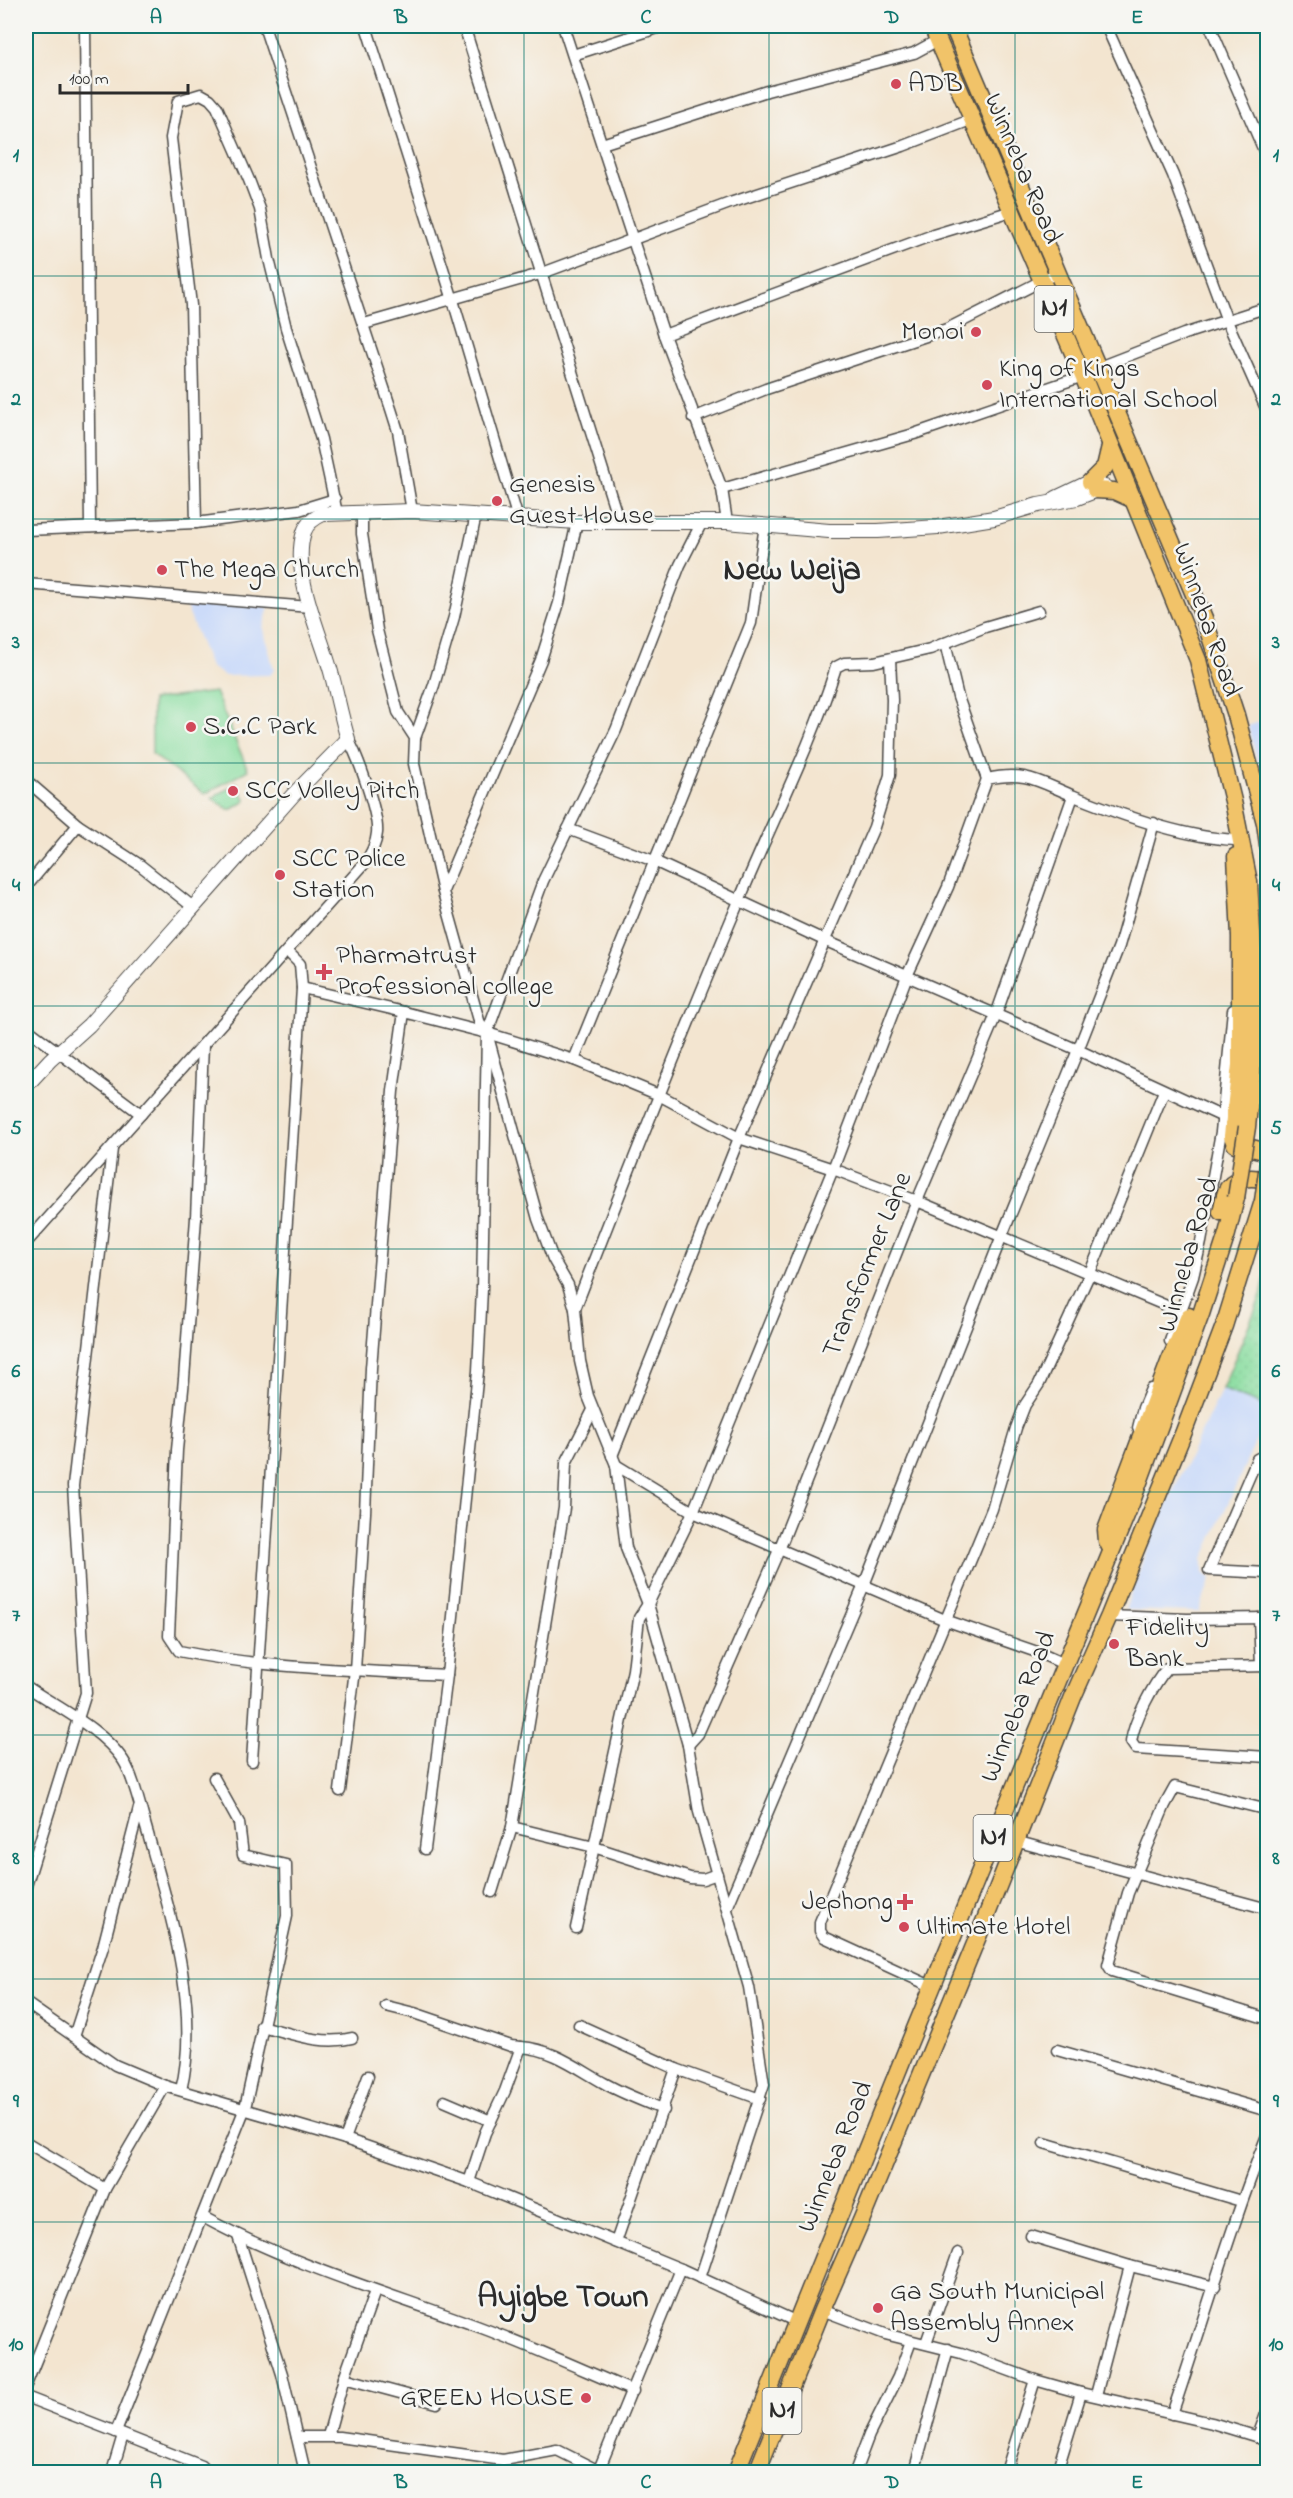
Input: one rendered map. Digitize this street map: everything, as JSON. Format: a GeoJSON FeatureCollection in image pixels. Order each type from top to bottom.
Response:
{"type":"FeatureCollection","features":[{"type":"Feature","properties":{"kind":"highway","name":"Winneba Road"},"geometry":{"type":"LineString","coordinates":[[953,26],[1191,588],[1223,671],[1267,830]]}},
{"type":"Feature","properties":{"kind":"highway","name":"Winneba Road"},"geometry":{"type":"LineString","coordinates":[[736,2472],[1132,1502],[1201,1314],[1227,1234],[1236,1198],[1252,1078],[1253,950],[1249,882],[1242,841],[1198,660],[1083,376],[935,33]]}},
{"type":"Feature","properties":{"kind":"highway"},"geometry":{"type":"LineString","coordinates":[[1110,446],[1105,467],[1093,486],[1114,491],[1134,500]]}},
{"type":"Feature","properties":{"kind":"highway"},"geometry":{"type":"LineString","coordinates":[[1173,594],[1191,588]]}},
{"type":"Feature","properties":{"kind":"highway"},"geometry":{"type":"LineString","coordinates":[[1242,841],[1235,861],[1240,937],[1240,1065],[1232,1136],[1235,1144],[1268,1152]]}},
{"type":"Feature","properties":{"kind":"highway","name":"Winneba Road"},"geometry":{"type":"LineString","coordinates":[[757,2472],[954,1994],[1073,1697],[1166,1476],[1224,1326],[1263,1201],[1268,1164]]}},
{"type":"Feature","properties":{"kind":"highway"},"geometry":{"type":"LineString","coordinates":[[1111,1549],[1107,1541],[1106,1530],[1206,1269],[1227,1189],[1239,1180],[1245,1179],[1258,1179],[1268,1183]]}},
{"type":"Feature","properties":{"kind":"highway"},"geometry":{"type":"LineString","coordinates":[[1166,1476],[1207,1402],[1243,1304],[1268,1223]]}},
{"type":"Feature","properties":{"kind":"highway"},"geometry":{"type":"LineString","coordinates":[[941,1966],[939,1978],[942,1988],[954,1994]]}},
{"type":"Feature","properties":{"kind":"highway"},"geometry":{"type":"LineString","coordinates":[[842,2212],[861,2221]]}},
{"type":"Feature","properties":{"kind":"street"},"geometry":{"type":"LineString","coordinates":[[85,26],[90,526]]}},
{"type":"Feature","properties":{"kind":"street"},"geometry":{"type":"LineString","coordinates":[[264,26],[398,431],[412,511]]}},
{"type":"Feature","properties":{"kind":"street"},"geometry":{"type":"LineString","coordinates":[[366,26],[453,300],[518,519]]}},
{"type":"Feature","properties":{"kind":"street"},"geometry":{"type":"LineString","coordinates":[[464,26],[619,522]]}},
{"type":"Feature","properties":{"kind":"street"},"geometry":{"type":"LineString","coordinates":[[563,26],[631,239],[693,418],[722,489],[727,522]]}},
{"type":"Feature","properties":{"kind":"street"},"geometry":{"type":"LineString","coordinates":[[573,55],[664,26]]}},
{"type":"Feature","properties":{"kind":"street"},"geometry":{"type":"LineString","coordinates":[[1106,26],[1173,175],[1227,321],[1268,413]]}},
{"type":"Feature","properties":{"kind":"street"},"geometry":{"type":"LineString","coordinates":[[1210,26],[1268,160]]}},
{"type":"Feature","properties":{"kind":"street"},"geometry":{"type":"LineString","coordinates":[[602,144],[767,91],[914,53],[935,33]]}},
{"type":"Feature","properties":{"kind":"street"},"geometry":{"type":"LineString","coordinates":[[196,523],[191,304],[171,138],[178,101],[201,94],[217,107],[254,192],[286,328],[321,440],[338,513]]}},
{"type":"Feature","properties":{"kind":"street"},"geometry":{"type":"LineString","coordinates":[[364,324],[540,274],[730,203],[903,146],[973,119]]}},
{"type":"Feature","properties":{"kind":"street"},"geometry":{"type":"LineString","coordinates":[[664,335],[933,235],[1012,211]]}},
{"type":"Feature","properties":{"kind":"street"},"geometry":{"type":"LineString","coordinates":[[693,418],[766,389],[947,329],[1057,273]]}},
{"type":"Feature","properties":{"kind":"street"},"geometry":{"type":"LineString","coordinates":[[1099,368],[1184,334],[1268,307]]}},
{"type":"Feature","properties":{"kind":"street"},"geometry":{"type":"LineString","coordinates":[[722,489],[914,434],[1083,376]]}},
{"type":"Feature","properties":{"kind":"street"},"geometry":{"type":"LineString","coordinates":[[26,1243],[365,863],[374,848],[378,831],[374,809],[348,739],[331,672],[310,607],[302,568],[304,531],[315,518],[323,514],[412,511],[577,522],[727,522],[830,531],[922,528],[994,518],[1047,503],[1077,498],[1093,486],[1140,465]]}},
{"type":"Feature","properties":{"kind":"street"},"geometry":{"type":"LineString","coordinates":[[26,530],[196,523],[299,510],[335,499]]}},
{"type":"Feature","properties":{"kind":"street"},"geometry":{"type":"LineString","coordinates":[[362,514],[362,534],[377,630],[398,712],[415,738]]}},
{"type":"Feature","properties":{"kind":"street"},"geometry":{"type":"LineString","coordinates":[[476,515],[454,617],[434,685],[415,738],[414,764],[443,892],[480,1024],[487,1033],[538,1219],[553,1259],[568,1285],[575,1309],[580,1361],[593,1410],[614,1460],[626,1548],[648,1604],[688,1745],[699,1812],[749,1988],[764,2084],[700,2278]]}},
{"type":"Feature","properties":{"kind":"street"},"geometry":{"type":"LineString","coordinates":[[443,892],[541,660],[559,603],[577,522]]}},
{"type":"Feature","properties":{"kind":"street"},"geometry":{"type":"LineString","coordinates":[[425,1849],[447,1676],[478,1359],[482,1289],[487,1033],[543,881],[616,730],[680,565],[702,522]]}},
{"type":"Feature","properties":{"kind":"street"},"geometry":{"type":"LineString","coordinates":[[574,1060],[751,623],[765,525]]}},
{"type":"Feature","properties":{"kind":"street"},"geometry":{"type":"LineString","coordinates":[[26,584],[310,607]]}},
{"type":"Feature","properties":{"kind":"street"},"geometry":{"type":"LineString","coordinates":[[575,1309],[739,899],[825,702],[836,667],[844,663],[890,659],[1039,611]]}},
{"type":"Feature","properties":{"kind":"street"},"geometry":{"type":"LineString","coordinates":[[576,1928],[633,1671],[639,1618],[693,1512],[833,1169],[907,976],[948,887],[987,779],[958,697],[945,643]]}},
{"type":"Feature","properties":{"kind":"street"},"geometry":{"type":"LineString","coordinates":[[614,1460],[739,1138],[874,827],[890,775],[892,700],[890,659]]}},
{"type":"Feature","properties":{"kind":"street"},"geometry":{"type":"LineString","coordinates":[[26,1086],[89,1024],[293,795],[348,739]]}},
{"type":"Feature","properties":{"kind":"street"},"geometry":{"type":"LineString","coordinates":[[987,779],[1006,774],[1021,775],[1045,782],[1073,796],[1155,824],[1217,840],[1242,841]]}},
{"type":"Feature","properties":{"kind":"street"},"geometry":{"type":"LineString","coordinates":[[26,780],[78,825],[131,859],[193,907]]}},
{"type":"Feature","properties":{"kind":"street","name":"Transformer Lane"},"geometry":{"type":"LineString","coordinates":[[688,1745],[698,1734],[779,1550],[917,1201],[996,1015],[1073,796]]}},
{"type":"Feature","properties":{"kind":"street"},"geometry":{"type":"LineString","coordinates":[[727,1908],[864,1585],[1078,1050],[1119,946],[1155,824]]}},
{"type":"Feature","properties":{"kind":"street"},"geometry":{"type":"LineString","coordinates":[[26,887],[78,825]]}},
{"type":"Feature","properties":{"kind":"street"},"geometry":{"type":"LineString","coordinates":[[568,829],[654,861],[826,941],[1078,1050],[1223,1117]]}},
{"type":"Feature","properties":{"kind":"street"},"geometry":{"type":"LineString","coordinates":[[1138,1446],[1138,1422],[1193,1277],[1223,1117],[1233,1014],[1234,902],[1238,896]]}},
{"type":"Feature","properties":{"kind":"street"},"geometry":{"type":"LineString","coordinates":[[252,1761],[302,988],[300,964],[287,951]]}},
{"type":"Feature","properties":{"kind":"street"},"geometry":{"type":"LineString","coordinates":[[302,988],[487,1033],[574,1060],[659,1095],[739,1138],[833,1169],[917,1201],[1181,1312]]}},
{"type":"Feature","properties":{"kind":"street"},"geometry":{"type":"LineString","coordinates":[[340,1791],[355,1670],[365,1513],[370,1368],[393,1091],[404,1012]]}},
{"type":"Feature","properties":{"kind":"street"},"geometry":{"type":"LineString","coordinates":[[26,1028],[141,1114]]}},
{"type":"Feature","properties":{"kind":"street"},"geometry":{"type":"LineString","coordinates":[[203,1045],[196,1218],[177,1450],[169,1636],[179,1651],[259,1663],[447,1676]]}},
{"type":"Feature","properties":{"kind":"street"},"geometry":{"type":"LineString","coordinates":[[933,1987],[824,1937],[820,1931],[820,1922],[992,1509],[1025,1405],[1040,1384],[1089,1275],[1164,1090]]}},
{"type":"Feature","properties":{"kind":"street"},"geometry":{"type":"LineString","coordinates":[[26,1886],[86,1693],[73,1486],[112,1149]]}},
{"type":"Feature","properties":{"kind":"street"},"geometry":{"type":"LineString","coordinates":[[492,1892],[512,1827],[564,1508],[566,1463],[593,1410]]}},
{"type":"Feature","properties":{"kind":"street"},"geometry":{"type":"LineString","coordinates":[[1268,1457],[1263,1456],[1257,1459],[1209,1570],[1268,1573]]}},
{"type":"Feature","properties":{"kind":"street"},"geometry":{"type":"LineString","coordinates":[[614,1460],[693,1512],[945,1620],[1064,1664]]}},
{"type":"Feature","properties":{"kind":"street"},"geometry":{"type":"LineString","coordinates":[[1109,1616],[1187,1619],[1263,1618],[1264,1666],[1167,1668],[1159,1678],[1133,1731],[1131,1742],[1136,1749],[1268,1757]]}},
{"type":"Feature","properties":{"kind":"street"},"geometry":{"type":"LineString","coordinates":[[26,1686],[101,1735],[125,1763],[140,1806],[177,1937],[185,2000],[187,2064],[181,2090]]}},
{"type":"Feature","properties":{"kind":"street"},"geometry":{"type":"LineString","coordinates":[[112,2472],[120,2434],[244,2108],[287,1916],[286,1865],[243,1855],[239,1823],[214,1778]]}},
{"type":"Feature","properties":{"kind":"street"},"geometry":{"type":"LineString","coordinates":[[1268,1810],[1175,1786],[1119,1917],[1109,1968],[1112,1971],[1268,2019]]}},
{"type":"Feature","properties":{"kind":"street"},"geometry":{"type":"LineString","coordinates":[[74,2036],[103,1947],[140,1806]]}},
{"type":"Feature","properties":{"kind":"street"},"geometry":{"type":"LineString","coordinates":[[512,1827],[594,1847],[690,1878],[707,1879],[717,1874]]}},
{"type":"Feature","properties":{"kind":"street"},"geometry":{"type":"LineString","coordinates":[[1015,1841],[1268,1909]]}},
{"type":"Feature","properties":{"kind":"street"},"geometry":{"type":"LineString","coordinates":[[26,2003],[115,2066],[165,2086],[345,2139],[469,2182],[681,2269],[797,2322]]}},
{"type":"Feature","properties":{"kind":"street"},"geometry":{"type":"LineString","coordinates":[[386,2006],[414,2013],[511,2046],[535,2048],[572,2063],[606,2084],[664,2110]]}},
{"type":"Feature","properties":{"kind":"street"},"geometry":{"type":"LineString","coordinates":[[579,2025],[676,2069],[760,2099]]}},
{"type":"Feature","properties":{"kind":"street"},"geometry":{"type":"LineString","coordinates":[[261,2026],[311,2039],[335,2041],[352,2038]]}},
{"type":"Feature","properties":{"kind":"street"},"geometry":{"type":"LineString","coordinates":[[469,2182],[521,2047]]}},
{"type":"Feature","properties":{"kind":"street"},"geometry":{"type":"LineString","coordinates":[[1057,2050],[1268,2111]]}},
{"type":"Feature","properties":{"kind":"street"},"geometry":{"type":"LineString","coordinates":[[616,2242],[664,2110],[676,2069]]}},
{"type":"Feature","properties":{"kind":"street"},"geometry":{"type":"LineString","coordinates":[[345,2139],[368,2076]]}},
{"type":"Feature","properties":{"kind":"street"},"geometry":{"type":"LineString","coordinates":[[26,2385],[105,2189],[165,2086]]}},
{"type":"Feature","properties":{"kind":"street"},"geometry":{"type":"LineString","coordinates":[[444,2101],[491,2121]]}},
{"type":"Feature","properties":{"kind":"street"},"geometry":{"type":"LineString","coordinates":[[1172,2414],[1215,2286],[1240,2201],[1268,2133]]}},
{"type":"Feature","properties":{"kind":"street"},"geometry":{"type":"LineString","coordinates":[[1044,2143],[1240,2201]]}},
{"type":"Feature","properties":{"kind":"street"},"geometry":{"type":"LineString","coordinates":[[27,2148],[105,2189]]}},
{"type":"Feature","properties":{"kind":"street"},"geometry":{"type":"LineString","coordinates":[[203,2217],[238,2236],[375,2291],[482,2328],[633,2391]]}},
{"type":"Feature","properties":{"kind":"street"},"geometry":{"type":"LineString","coordinates":[[238,2236],[282,2374],[305,2472]]}},
{"type":"Feature","properties":{"kind":"street"},"geometry":{"type":"LineString","coordinates":[[1031,2236],[1130,2266],[1215,2286]]}},
{"type":"Feature","properties":{"kind":"street"},"geometry":{"type":"LineString","coordinates":[[926,2343],[958,2253]]}},
{"type":"Feature","properties":{"kind":"street"},"geometry":{"type":"LineString","coordinates":[[1096,2396],[1130,2266]]}},
{"type":"Feature","properties":{"kind":"street"},"geometry":{"type":"LineString","coordinates":[[297,2437],[328,2436],[503,2460],[557,2450],[599,2472],[681,2269]]}},
{"type":"Feature","properties":{"kind":"street"},"geometry":{"type":"LineString","coordinates":[[328,2436],[344,2378],[375,2291]]}},
{"type":"Feature","properties":{"kind":"street"},"geometry":{"type":"LineString","coordinates":[[822,2310],[885,2334],[948,2349],[1035,2380],[1263,2438],[1268,2409]]}},
{"type":"Feature","properties":{"kind":"street"},"geometry":{"type":"LineString","coordinates":[[855,2472],[869,2435],[898,2377],[911,2341]]}},
{"type":"Feature","properties":{"kind":"street"},"geometry":{"type":"LineString","coordinates":[[914,2472],[948,2349]]}},
{"type":"Feature","properties":{"kind":"street"},"geometry":{"type":"LineString","coordinates":[[344,2378],[438,2403]]}},
{"type":"Feature","properties":{"kind":"street"},"geometry":{"type":"LineString","coordinates":[[1006,2472],[1035,2380]]}},
{"type":"Feature","properties":{"kind":"street"},"geometry":{"type":"LineString","coordinates":[[1061,2472],[1059,2465],[1081,2393]]}},
{"type":"Feature","properties":{"kind":"street"},"geometry":{"type":"LineString","coordinates":[[26,2397],[202,2466],[208,2472]]}},
{"type":"Feature","properties":{"kind":"shaded area"},"geometry":{"type":"Polygon","coordinates":[[[184,601],[269,607],[263,628],[274,670],[270,675],[225,676],[210,667],[184,601]]]}},
{"type":"Feature","properties":{"kind":"shaded area"},"geometry":{"type":"Polygon","coordinates":[[[1268,719],[1267,799],[1248,726],[1268,719]]]}},
{"type":"Feature","properties":{"kind":"shaded area"},"geometry":{"type":"Polygon","coordinates":[[[1222,1389],[1267,1407],[1267,1416],[1203,1559],[1203,1573],[1211,1578],[1199,1612],[1125,1610],[1153,1533],[1222,1389]]]}},
{"type":"Feature","properties":{"kind":"green space","name":"S.C.C Park"},"geometry":{"type":"Polygon","coordinates":[[[215,692],[248,770],[205,794],[152,754],[152,700],[215,692]]]}},
{"type":"Feature","properties":{"kind":"green space","name":"SCC Volley Pitch"},"geometry":{"type":"Polygon","coordinates":[[[237,783],[246,801],[230,810],[212,798],[237,783]]]}},
{"type":"Feature","properties":{"kind":"green space"},"geometry":{"type":"Polygon","coordinates":[[[1267,1269],[1268,1407],[1222,1389],[1261,1296],[1267,1269]]]}},
{"type":"Feature","properties":{"kind":"place","name":"ADB"},"geometry":{"type":"Point","coordinates":[896,84]}},
{"type":"Feature","properties":{"kind":"place","name":"Monoi"},"geometry":{"type":"Point","coordinates":[976,332]}},
{"type":"Feature","properties":{"kind":"place","name":"King of Kings International School"},"geometry":{"type":"Point","coordinates":[987,385]}},
{"type":"Feature","properties":{"kind":"place","name":"Genesis Guest House"},"geometry":{"type":"Point","coordinates":[497,501]}},
{"type":"Feature","properties":{"kind":"place","name":"The Mega Church"},"geometry":{"type":"Point","coordinates":[162,570]}},
{"type":"Feature","properties":{"kind":"place","name":"S.C.C Park"},"geometry":{"type":"Point","coordinates":[191,727]}},
{"type":"Feature","properties":{"kind":"place","name":"SCC Volley Pitch"},"geometry":{"type":"Point","coordinates":[233,791]}},
{"type":"Feature","properties":{"kind":"place","name":"SCC Police Station"},"geometry":{"type":"Point","coordinates":[280,875]}},
{"type":"Feature","properties":{"kind":"place","name":"Pharmatrust Professional college"},"geometry":{"type":"Point","coordinates":[324,972]}},
{"type":"Feature","properties":{"kind":"place","name":"Fidelity Bank"},"geometry":{"type":"Point","coordinates":[1114,1644]}},
{"type":"Feature","properties":{"kind":"place","name":"Jephong"},"geometry":{"type":"Point","coordinates":[905,1902]}},
{"type":"Feature","properties":{"kind":"place","name":"Ultimate Hotel"},"geometry":{"type":"Point","coordinates":[904,1927]}},
{"type":"Feature","properties":{"kind":"place","name":"Ga South Municipal Assembly Annex"},"geometry":{"type":"Point","coordinates":[878,2308]}},
{"type":"Feature","properties":{"kind":"place","name":"GREEN HOUSE"},"geometry":{"type":"Point","coordinates":[586,2398]}},
{"type":"Feature","properties":{"kind":"district","name":"New Weija"},"geometry":{"type":"Point","coordinates":[792,571]}},
{"type":"Feature","properties":{"kind":"district","name":"Ayigbe Town"},"geometry":{"type":"Point","coordinates":[563,2298]}}]}
